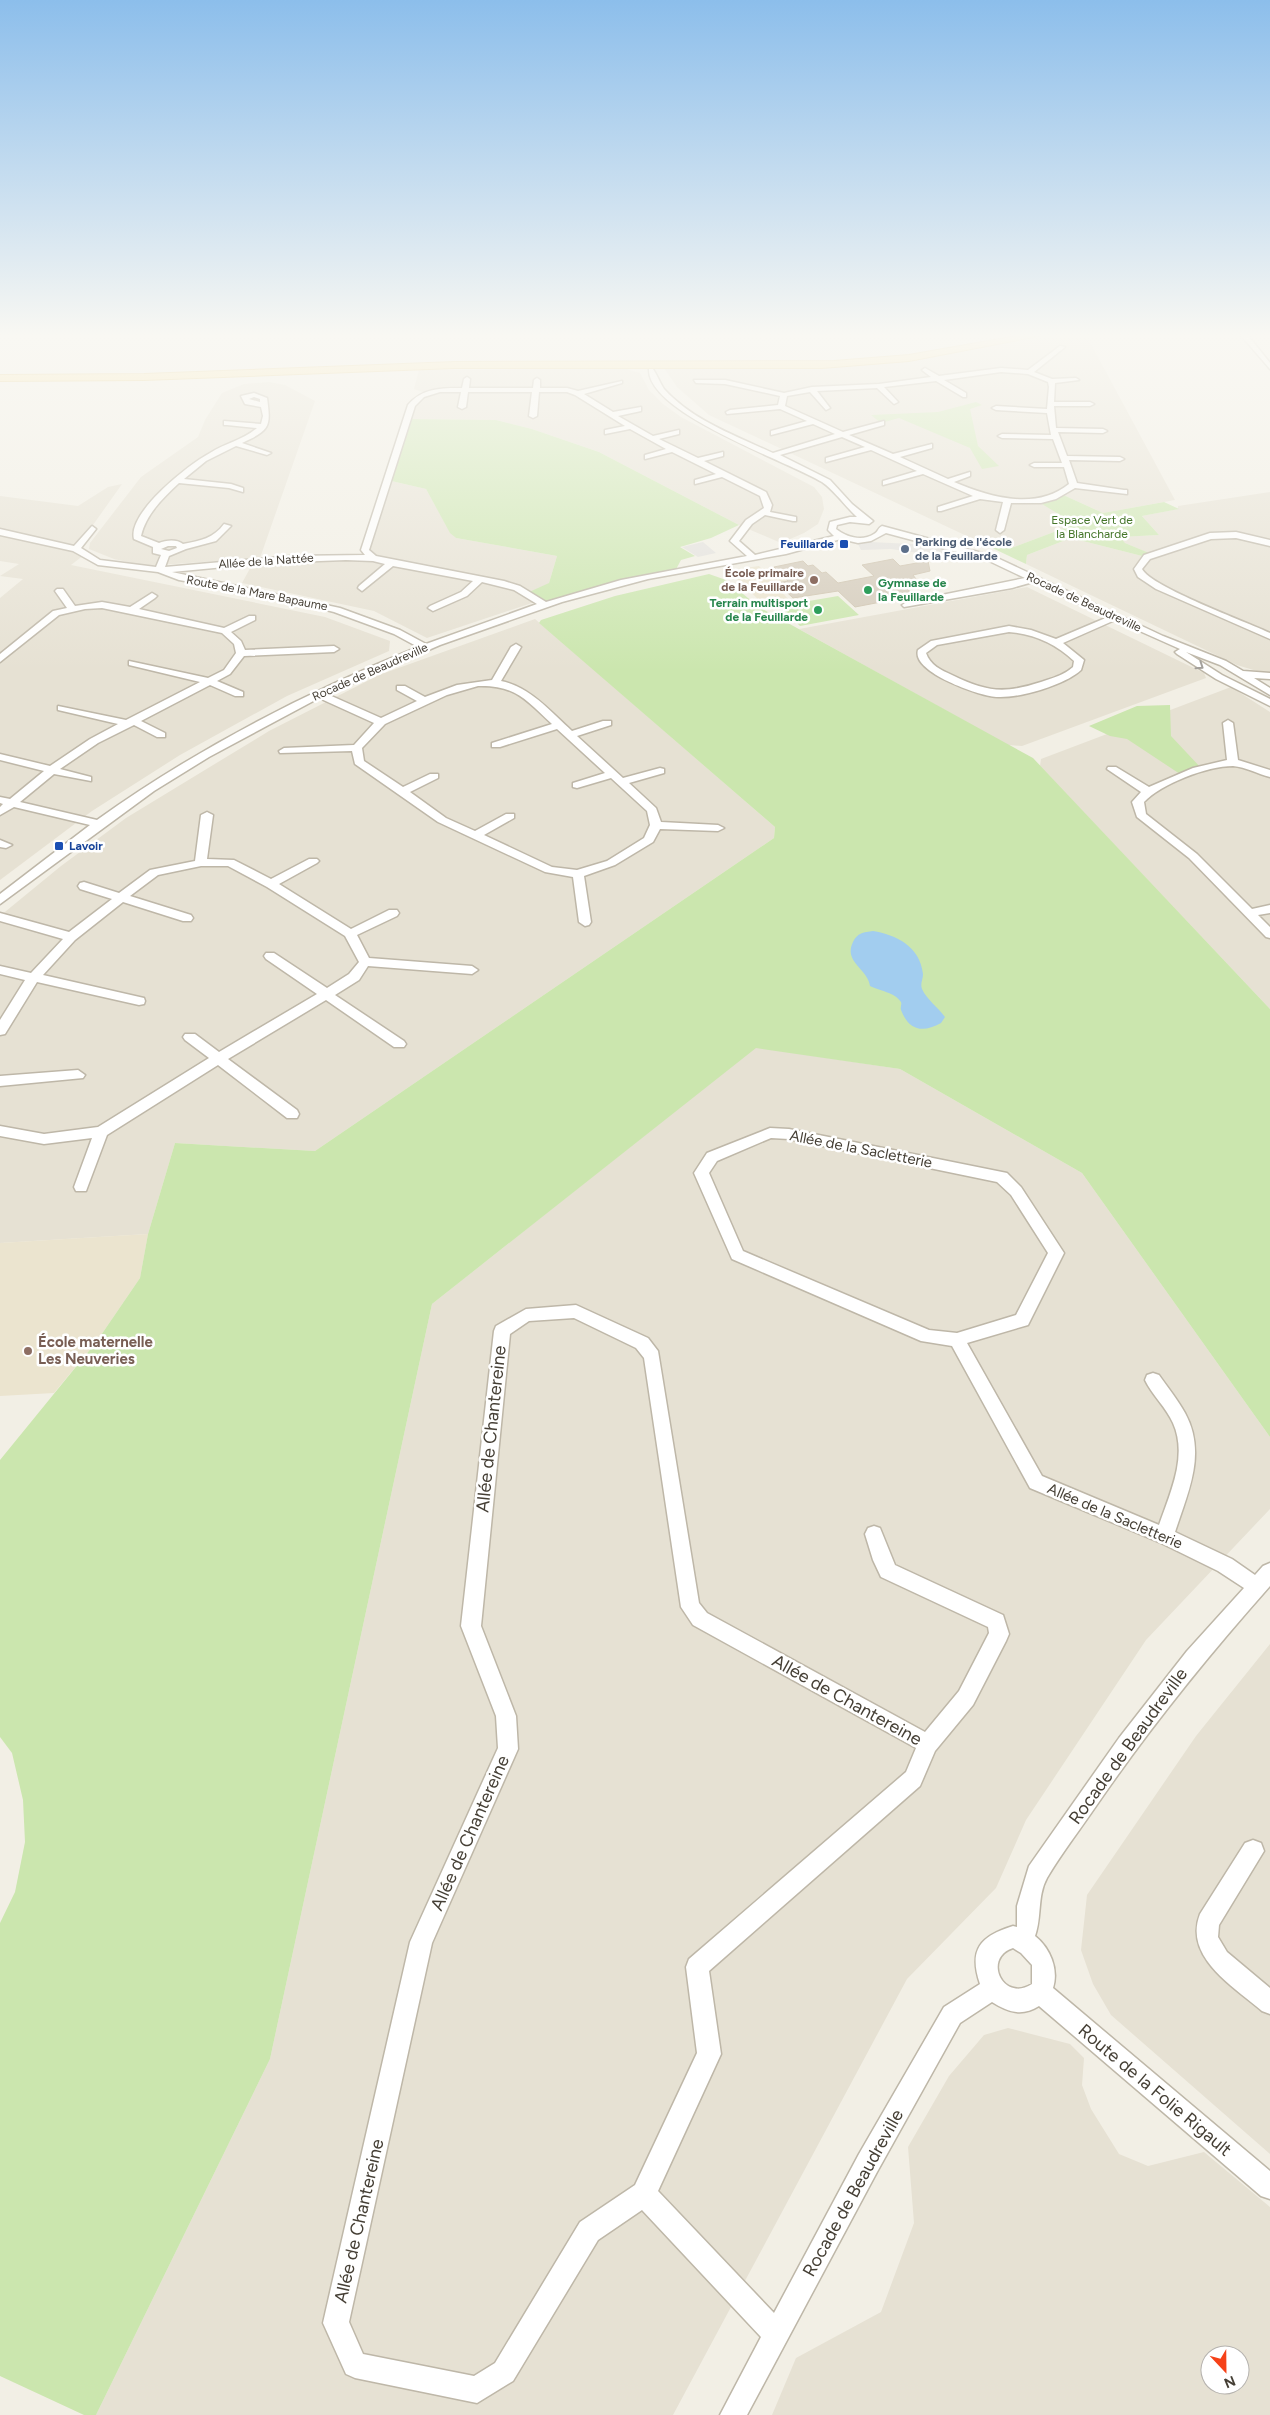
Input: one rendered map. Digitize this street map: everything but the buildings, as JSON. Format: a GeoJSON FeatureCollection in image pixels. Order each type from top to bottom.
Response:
{"type":"FeatureCollection","features":[{"type":"Feature","properties":{"kind":"street"},"geometry":{"type":"LineString","coordinates":[[182,547],[176,543],[159,546],[144,542],[137,536],[137,530],[149,512],[178,481],[212,455],[229,446]]}},
{"type":"Feature","properties":{"kind":"street"},"geometry":{"type":"LineString","coordinates":[[243,446],[267,453]]}},
{"type":"Feature","properties":{"kind":"street"},"geometry":{"type":"LineString","coordinates":[[373,558],[365,550],[366,544],[399,446]]}},
{"type":"Feature","properties":{"kind":"street"},"geometry":{"type":"LineString","coordinates":[[667,446],[763,494],[768,500],[768,508],[765,513],[750,521],[734,541],[753,557]]}},
{"type":"Feature","properties":{"kind":"street"},"geometry":{"type":"LineString","coordinates":[[754,446],[827,482],[865,520]]}},
{"type":"Feature","properties":{"kind":"street"},"geometry":{"type":"LineString","coordinates":[[773,455],[805,446]]}},
{"type":"Feature","properties":{"kind":"street"},"geometry":{"type":"LineString","coordinates":[[865,446],[980,496],[1007,502],[1037,501],[1069,489],[1073,485]]}},
{"type":"Feature","properties":{"kind":"street"},"geometry":{"type":"LineString","coordinates":[[892,457],[929,446]]}},
{"type":"Feature","properties":{"kind":"street"},"geometry":{"type":"LineString","coordinates":[[1060,446],[1073,485]]}},
{"type":"Feature","properties":{"kind":"street"},"geometry":{"type":"LineString","coordinates":[[829,460],[870,448]]}},
{"type":"Feature","properties":{"kind":"street"},"geometry":{"type":"LineString","coordinates":[[648,457],[673,449]]}},
{"type":"Feature","properties":{"kind":"street"},"geometry":{"type":"LineString","coordinates":[[697,462],[720,454]]}},
{"type":"Feature","properties":{"kind":"street"},"geometry":{"type":"LineString","coordinates":[[1034,465],[1120,459]]}},
{"type":"Feature","properties":{"kind":"street"},"geometry":{"type":"LineString","coordinates":[[886,483],[923,471]]}},
{"type":"Feature","properties":{"kind":"street"},"geometry":{"type":"LineString","coordinates":[[698,482],[723,474]]}},
{"type":"Feature","properties":{"kind":"street"},"geometry":{"type":"LineString","coordinates":[[946,482],[967,474]]}},
{"type":"Feature","properties":{"kind":"street"},"geometry":{"type":"LineString","coordinates":[[178,481],[231,486],[240,490]]}},
{"type":"Feature","properties":{"kind":"street"},"geometry":{"type":"LineString","coordinates":[[748,486],[757,483]]}},
{"type":"Feature","properties":{"kind":"street"},"geometry":{"type":"LineString","coordinates":[[1073,485],[1124,492]]}},
{"type":"Feature","properties":{"kind":"street"},"geometry":{"type":"LineString","coordinates":[[837,522],[839,495]]}},
{"type":"Feature","properties":{"kind":"street"},"geometry":{"type":"LineString","coordinates":[[941,509],[980,496]]}},
{"type":"Feature","properties":{"kind":"street"},"geometry":{"type":"LineString","coordinates":[[1000,530],[1007,502]]}},
{"type":"Feature","properties":{"kind":"street"},"geometry":{"type":"LineString","coordinates":[[765,513],[793,519]]}},
{"type":"Feature","properties":{"kind":"street"},"geometry":{"type":"LineString","coordinates":[[840,537],[832,530],[833,524],[850,519],[865,520]]}},
{"type":"Feature","properties":{"kind":"street","name":"Rocade de Beaudreville"},"geometry":{"type":"LineString","coordinates":[[865,520],[876,524],[882,529],[990,558],[1160,638],[1223,663],[1243,673],[1266,689]]}},
{"type":"Feature","properties":{"kind":"street"},"geometry":{"type":"LineString","coordinates":[[159,546],[156,551],[166,554],[177,552],[182,547],[212,539],[223,533],[227,526]]}},
{"type":"Feature","properties":{"kind":"street"},"geometry":{"type":"LineString","coordinates":[[0,532],[76,549],[92,529]]}},
{"type":"Feature","properties":{"kind":"street"},"geometry":{"type":"LineString","coordinates":[[875,537],[882,532],[882,529]]}},
{"type":"Feature","properties":{"kind":"street","name":"Rocade de Beaudreville"},"geometry":{"type":"LineString","coordinates":[[787,551],[832,530]]}},
{"type":"Feature","properties":{"kind":"street"},"geometry":{"type":"LineString","coordinates":[[1270,544],[1236,535],[1210,536],[1148,557],[1138,569],[1140,575],[1159,587],[1270,636]]}},
{"type":"Feature","properties":{"kind":"street","name":"Rocade de Beaudreville"},"geometry":{"type":"LineString","coordinates":[[0,900],[99,824],[149,789],[240,735],[318,694],[425,647],[546,606],[622,583],[805,548],[840,537],[862,540],[875,537],[952,547]]}},
{"type":"Feature","properties":{"kind":"street","name":"Route de la Mare Bapaume"},"geometry":{"type":"LineString","coordinates":[[76,549],[84,555],[105,563],[159,570],[179,577],[334,608],[379,623],[425,647]]}},
{"type":"Feature","properties":{"kind":"street"},"geometry":{"type":"LineString","coordinates":[[159,570],[166,554]]}},
{"type":"Feature","properties":{"kind":"street","name":"Allée de la Nattée"},"geometry":{"type":"LineString","coordinates":[[159,570],[289,558],[336,556],[373,558],[481,578],[517,588],[546,606]]}},
{"type":"Feature","properties":{"kind":"street"},"geometry":{"type":"LineString","coordinates":[[362,588],[391,562]]}},
{"type":"Feature","properties":{"kind":"street"},"geometry":{"type":"LineString","coordinates":[[433,608],[464,594],[481,578]]}},
{"type":"Feature","properties":{"kind":"street"},"geometry":{"type":"LineString","coordinates":[[907,605],[1012,585],[1035,578]]}},
{"type":"Feature","properties":{"kind":"street"},"geometry":{"type":"LineString","coordinates":[[60,591],[73,609]]}},
{"type":"Feature","properties":{"kind":"street"},"geometry":{"type":"LineString","coordinates":[[132,610],[152,596]]}},
{"type":"Feature","properties":{"kind":"street"},"geometry":{"type":"LineString","coordinates":[[0,659],[56,613],[102,605],[225,631],[238,643],[241,653]]}},
{"type":"Feature","properties":{"kind":"street"},"geometry":{"type":"LineString","coordinates":[[1055,643],[1079,660],[1078,668],[1074,672],[1021,692],[1003,696],[980,692],[943,675],[923,660],[921,652],[934,643],[1008,629],[1020,629],[1055,643],[1115,617]]}},
{"type":"Feature","properties":{"kind":"street"},"geometry":{"type":"LineString","coordinates":[[225,631],[252,618]]}},
{"type":"Feature","properties":{"kind":"street","name":"Rocade de Beaudreville"},"geometry":{"type":"LineString","coordinates":[[1160,638],[1219,678],[1270,702]]}},
{"type":"Feature","properties":{"kind":"street"},"geometry":{"type":"LineString","coordinates":[[0,644],[16,646]]}},
{"type":"Feature","properties":{"kind":"street"},"geometry":{"type":"LineString","coordinates":[[495,684],[516,647]]}},
{"type":"Feature","properties":{"kind":"street"},"geometry":{"type":"LineString","coordinates":[[241,653],[334,649]]}},
{"type":"Feature","properties":{"kind":"street"},"geometry":{"type":"LineString","coordinates":[[0,812],[53,769],[94,741],[227,672],[241,653]]}},
{"type":"Feature","properties":{"kind":"street"},"geometry":{"type":"LineString","coordinates":[[132,663],[210,682],[239,694]]}},
{"type":"Feature","properties":{"kind":"street"},"geometry":{"type":"LineString","coordinates":[[1219,678],[1243,673],[1270,677]]}},
{"type":"Feature","properties":{"kind":"street"},"geometry":{"type":"LineString","coordinates":[[1266,689],[1264,682],[1270,677]]}},
{"type":"Feature","properties":{"kind":"street"},"geometry":{"type":"LineString","coordinates":[[284,751],[357,748],[381,722],[445,692],[478,683],[509,686],[527,696],[652,810],[656,825],[648,840],[611,863],[578,874],[549,870],[442,820],[359,762],[357,748]]}},
{"type":"Feature","properties":{"kind":"street"},"geometry":{"type":"LineString","coordinates":[[401,688],[425,701]]}},
{"type":"Feature","properties":{"kind":"street"},"geometry":{"type":"LineString","coordinates":[[318,694],[381,722]]}},
{"type":"Feature","properties":{"kind":"street"},"geometry":{"type":"LineString","coordinates":[[62,708],[132,722],[161,735]]}},
{"type":"Feature","properties":{"kind":"street"},"geometry":{"type":"LineString","coordinates":[[570,734],[607,723]]}},
{"type":"Feature","properties":{"kind":"street"},"geometry":{"type":"LineString","coordinates":[[1228,724],[1233,763]]}},
{"type":"Feature","properties":{"kind":"street"},"geometry":{"type":"LineString","coordinates":[[496,745],[560,726]]}},
{"type":"Feature","properties":{"kind":"street"},"geometry":{"type":"LineString","coordinates":[[0,757],[87,779]]}},
{"type":"Feature","properties":{"kind":"street"},"geometry":{"type":"LineString","coordinates":[[1270,774],[1233,763],[1194,772],[1147,791],[1138,802],[1141,815],[1193,856],[1270,934]]}},
{"type":"Feature","properties":{"kind":"street"},"geometry":{"type":"LineString","coordinates":[[1112,769],[1147,791]]}},
{"type":"Feature","properties":{"kind":"street"},"geometry":{"type":"LineString","coordinates":[[622,782],[660,771]]}},
{"type":"Feature","properties":{"kind":"street"},"geometry":{"type":"LineString","coordinates":[[577,785],[613,774]]}},
{"type":"Feature","properties":{"kind":"street"},"geometry":{"type":"LineString","coordinates":[[402,792],[434,776]]}},
{"type":"Feature","properties":{"kind":"street"},"geometry":{"type":"LineString","coordinates":[[0,800],[99,824]]}},
{"type":"Feature","properties":{"kind":"street"},"geometry":{"type":"LineString","coordinates":[[201,863],[207,815]]}},
{"type":"Feature","properties":{"kind":"street"},"geometry":{"type":"LineString","coordinates":[[474,836],[510,816]]}},
{"type":"Feature","properties":{"kind":"street"},"geometry":{"type":"LineString","coordinates":[[656,825],[718,828]]}},
{"type":"Feature","properties":{"kind":"street"},"geometry":{"type":"LineString","coordinates":[[271,884],[313,861]]}},
{"type":"Feature","properties":{"kind":"street"},"geometry":{"type":"LineString","coordinates":[[0,1031],[33,978],[71,937],[154,872],[201,863],[230,862],[271,884],[350,934],[365,962]]}},
{"type":"Feature","properties":{"kind":"street"},"geometry":{"type":"LineString","coordinates":[[578,874],[585,922]]}},
{"type":"Feature","properties":{"kind":"street"},"geometry":{"type":"LineString","coordinates":[[84,886],[120,899],[187,918]]}},
{"type":"Feature","properties":{"kind":"street"},"geometry":{"type":"LineString","coordinates":[[1249,913],[1270,909]]}},
{"type":"Feature","properties":{"kind":"street"},"geometry":{"type":"LineString","coordinates":[[350,934],[393,913]]}},
{"type":"Feature","properties":{"kind":"street"},"geometry":{"type":"LineString","coordinates":[[0,917],[71,937]]}},
{"type":"Feature","properties":{"kind":"street"},"geometry":{"type":"LineString","coordinates":[[270,956],[399,1044]]}},
{"type":"Feature","properties":{"kind":"street"},"geometry":{"type":"LineString","coordinates":[[365,962],[472,970]]}},
{"type":"Feature","properties":{"kind":"street"},"geometry":{"type":"LineString","coordinates":[[0,1131],[44,1139],[100,1132],[354,977],[365,962]]}},
{"type":"Feature","properties":{"kind":"street"},"geometry":{"type":"LineString","coordinates":[[0,970],[138,1001]]}},
{"type":"Feature","properties":{"kind":"street"},"geometry":{"type":"LineString","coordinates":[[190,1037],[292,1114]]}},
{"type":"Feature","properties":{"kind":"street"},"geometry":{"type":"LineString","coordinates":[[0,1081],[78,1075]]}},
{"type":"Feature","properties":{"kind":"street"},"geometry":{"type":"LineString","coordinates":[[81,1187],[100,1132]]}},
{"type":"Feature","properties":{"kind":"street","name":"Allée de la Sacletterie"},"geometry":{"type":"LineString","coordinates":[[770,1133],[788,1134],[1002,1177],[1016,1191],[1056,1253],[1022,1320],[957,1340],[927,1336],[737,1255],[702,1174],[712,1157],[770,1133]]}},
{"type":"Feature","properties":{"kind":"street","name":"Allée de Chantereine"},"geometry":{"type":"LineString","coordinates":[[576,1311],[642,1343],[652,1356],[690,1607],[700,1619],[928,1744],[913,1779],[697,1967],[709,2054],[644,2194],[589,2231],[504,2372],[477,2390],[355,2365],[336,2322],[422,1942],[508,1749],[506,1716],[471,1626],[502,1331],[526,1315],[576,1311]]}},
{"type":"Feature","properties":{"kind":"street","name":"Allée de la Sacletterie"},"geometry":{"type":"LineString","coordinates":[[957,1340],[1036,1482],[1165,1536],[1225,1565],[1256,1586]]}},
{"type":"Feature","properties":{"kind":"street"},"geometry":{"type":"LineString","coordinates":[[1153,1380],[1182,1422],[1188,1442],[1187,1464],[1165,1536]]}},
{"type":"Feature","properties":{"kind":"street"},"geometry":{"type":"LineString","coordinates":[[874,1534],[882,1560],[888,1571],[996,1621],[999,1634],[966,1698],[928,1744]]}},
{"type":"Feature","properties":{"kind":"street","name":"Rocade de Beaudreville"},"geometry":{"type":"LineString","coordinates":[[1023,1940],[1028,1926],[1028,1906],[1037,1874],[1126,1745],[1194,1658],[1270,1572]]}},
{"type":"Feature","properties":{"kind":"street"},"geometry":{"type":"LineString","coordinates":[[1253,1851],[1208,1922],[1207,1939],[1219,1960],[1270,2003]]}},
{"type":"Feature","properties":{"kind":"street"},"geometry":{"type":"LineString","coordinates":[[1013,1937],[1023,1940],[1031,1946],[1042,1962],[1044,1982],[1041,1991],[1034,1998],[1020,2003],[1004,1998],[994,1988],[986,1971],[989,1950],[995,1942],[1003,1938],[1013,1937]]}},
{"type":"Feature","properties":{"kind":"street","name":"Rocade de Beaudreville"},"geometry":{"type":"LineString","coordinates":[[733,2415],[952,2015],[994,1988]]}},
{"type":"Feature","properties":{"kind":"street","name":"Route de la Folie Rigault"},"geometry":{"type":"LineString","coordinates":[[1041,1991],[1054,2005],[1270,2187]]}},
{"type":"Feature","properties":{"kind":"street"},"geometry":{"type":"LineString","coordinates":[[644,2194],[776,2334]]}},
{"type":"Feature","properties":{"kind":"shaded area"},"geometry":{"type":"Polygon","coordinates":[[[186,446],[299,446],[260,558],[145,566],[114,559],[89,549],[90,543],[141,477],[186,446]]]}},
{"type":"Feature","properties":{"kind":"shaded area"},"geometry":{"type":"Polygon","coordinates":[[[581,446],[736,446],[814,487],[822,497],[824,509],[818,524],[804,533],[781,543],[739,525],[599,452],[581,446]]]}},
{"type":"Feature","properties":{"kind":"shaded area"},"geometry":{"type":"Polygon","coordinates":[[[774,446],[1146,446],[1175,500],[1103,513],[1059,493],[1075,524],[1011,548],[986,545],[774,446]]]}},
{"type":"Feature","properties":{"kind":"shaded area"},"geometry":{"type":"Polygon","coordinates":[[[387,480],[426,489],[450,532],[456,538],[557,556],[549,583],[538,601],[427,638],[374,611],[242,583],[254,561],[372,558],[367,554],[387,480]]]}},
{"type":"Feature","properties":{"kind":"shaded area"},"geometry":{"type":"Polygon","coordinates":[[[122,484],[76,549],[84,555],[71,565],[325,617],[390,641],[389,651],[287,696],[180,755],[92,811],[0,880],[0,598],[23,579],[0,576],[19,564],[0,561],[0,496],[78,506],[108,487],[122,484]]]}},
{"type":"Feature","properties":{"kind":"shaded area"},"geometry":{"type":"Polygon","coordinates":[[[1270,492],[1270,675],[1237,665],[1026,564],[1027,555],[1071,538],[1142,556],[1148,553],[1125,543],[1119,537],[1159,535],[1142,516],[1178,509],[1178,506],[1270,492]]]}},
{"type":"Feature","properties":{"kind":"shaded area"},"geometry":{"type":"Polygon","coordinates":[[[703,542],[716,553],[698,557],[682,547],[703,542]]]}},
{"type":"Feature","properties":{"kind":"shaded area","name":"Parking de l'école de la Feuillarde"},"geometry":{"type":"Polygon","coordinates":[[[870,542],[934,545],[964,554],[926,554],[891,549],[861,550],[858,544],[870,542]]]}},
{"type":"Feature","properties":{"kind":"shaded area"},"geometry":{"type":"Polygon","coordinates":[[[759,566],[762,569],[774,567],[782,575],[789,574],[795,579],[777,583],[782,587],[789,588],[780,590],[788,599],[762,603],[736,578],[738,569],[759,566]]]}},
{"type":"Feature","properties":{"kind":"shaded area"},"geometry":{"type":"Polygon","coordinates":[[[1027,587],[1204,673],[1206,678],[1022,746],[1008,745],[799,629],[1027,587]]]}},
{"type":"Feature","properties":{"kind":"shaded area"},"geometry":{"type":"Polygon","coordinates":[[[535,619],[775,827],[774,838],[315,1151],[175,1143],[148,1234],[0,1243],[0,916],[61,866],[126,818],[269,731],[379,675],[535,619]]]}},
{"type":"Feature","properties":{"kind":"shaded area"},"geometry":{"type":"Polygon","coordinates":[[[1231,687],[1270,712],[1270,1009],[1040,766],[1041,759],[1231,687]]]}},
{"type":"Feature","properties":{"kind":"shaded area"},"geometry":{"type":"Polygon","coordinates":[[[756,1047],[900,1069],[1082,1173],[1270,1437],[1270,1509],[1146,1640],[1026,1820],[996,1888],[907,1979],[673,2415],[96,2415],[270,2059],[432,1304],[756,1047]]]}},
{"type":"Feature","properties":{"kind":"shaded area"},"geometry":{"type":"Polygon","coordinates":[[[148,1234],[140,1278],[97,1341],[54,1393],[0,1396],[0,1243],[148,1234]]]}},
{"type":"Feature","properties":{"kind":"shaded area"},"geometry":{"type":"Polygon","coordinates":[[[1270,1644],[1270,2154],[1111,2015],[1093,1984],[1081,1950],[1087,1895],[1196,1736],[1270,1644]]]}},
{"type":"Feature","properties":{"kind":"shaded area"},"geometry":{"type":"Polygon","coordinates":[[[1008,2028],[1070,2044],[1084,2058],[1082,2085],[1091,2109],[1119,2154],[1148,2166],[1204,2152],[1270,2207],[1270,2415],[772,2415],[796,2358],[881,2312],[914,2223],[908,2147],[949,2076],[984,2035],[1008,2028]]]}},
{"type":"Feature","properties":{"kind":"green space"},"geometry":{"type":"Polygon","coordinates":[[[399,446],[581,446],[599,452],[739,525],[711,538],[680,547],[695,556],[681,560],[674,573],[546,606],[527,593],[549,583],[557,556],[456,538],[450,533],[426,489],[387,480],[399,446]]]}},
{"type":"Feature","properties":{"kind":"green space"},"geometry":{"type":"Polygon","coordinates":[[[965,446],[978,446],[999,466],[982,469],[970,448],[965,446]]]}},
{"type":"Feature","properties":{"kind":"green space","name":"Espace Vert de la Blancharde"},"geometry":{"type":"Polygon","coordinates":[[[1059,493],[1103,513],[1164,502],[1179,509],[1142,516],[1159,535],[1120,537],[1125,543],[1149,553],[1142,556],[1071,538],[1027,555],[1026,564],[986,545],[1011,548],[1075,524],[1037,501],[1059,493]]]}},
{"type":"Feature","properties":{"kind":"green space"},"geometry":{"type":"Polygon","coordinates":[[[709,574],[726,580],[759,607],[1033,758],[1270,1009],[1270,1437],[1082,1173],[900,1069],[756,1048],[432,1304],[270,2059],[96,2415],[84,2415],[0,2376],[0,1923],[15,1892],[25,1842],[23,1800],[12,1753],[0,1737],[0,1460],[97,1341],[140,1278],[148,1234],[175,1143],[315,1151],[774,838],[775,827],[539,623],[541,620],[615,596],[709,574]]]}},
{"type":"Feature","properties":{"kind":"green space","name":"Terrain multisport de la Feuillarde"},"geometry":{"type":"Polygon","coordinates":[[[838,596],[859,615],[800,626],[780,606],[838,596]]]}},
{"type":"Feature","properties":{"kind":"green space"},"geometry":{"type":"Polygon","coordinates":[[[1170,705],[1171,736],[1202,769],[1183,776],[1127,739],[1110,736],[1089,726],[1137,706],[1170,705]]]}},
{"type":"Feature","properties":{"kind":"water"},"geometry":{"type":"Polygon","coordinates":[[[873,931],[890,935],[912,949],[921,964],[923,974],[922,989],[945,1017],[941,1023],[923,1029],[912,1026],[904,1017],[899,999],[870,986],[865,975],[853,960],[851,949],[853,942],[859,935],[873,931]]]}},
{"type":"Feature","properties":{"kind":"place","name":"Feuillarde"},"geometry":{"type":"Point","coordinates":[844,544]}},
{"type":"Feature","properties":{"kind":"place","name":"Parking de l'école de la Feuillarde"},"geometry":{"type":"Point","coordinates":[905,549]}},
{"type":"Feature","properties":{"kind":"place","name":"École primaire de la Feuillarde"},"geometry":{"type":"Point","coordinates":[814,580]}},
{"type":"Feature","properties":{"kind":"place","name":"Gymnase de la Feuillarde"},"geometry":{"type":"Point","coordinates":[868,590]}},
{"type":"Feature","properties":{"kind":"place","name":"Terrain multisport de la Feuillarde"},"geometry":{"type":"Point","coordinates":[818,610]}},
{"type":"Feature","properties":{"kind":"place","name":"Lavoir"},"geometry":{"type":"Point","coordinates":[59,846]}},
{"type":"Feature","properties":{"kind":"place","name":"École maternelle Les Neuveries"},"geometry":{"type":"Point","coordinates":[28,1351]}}]}
